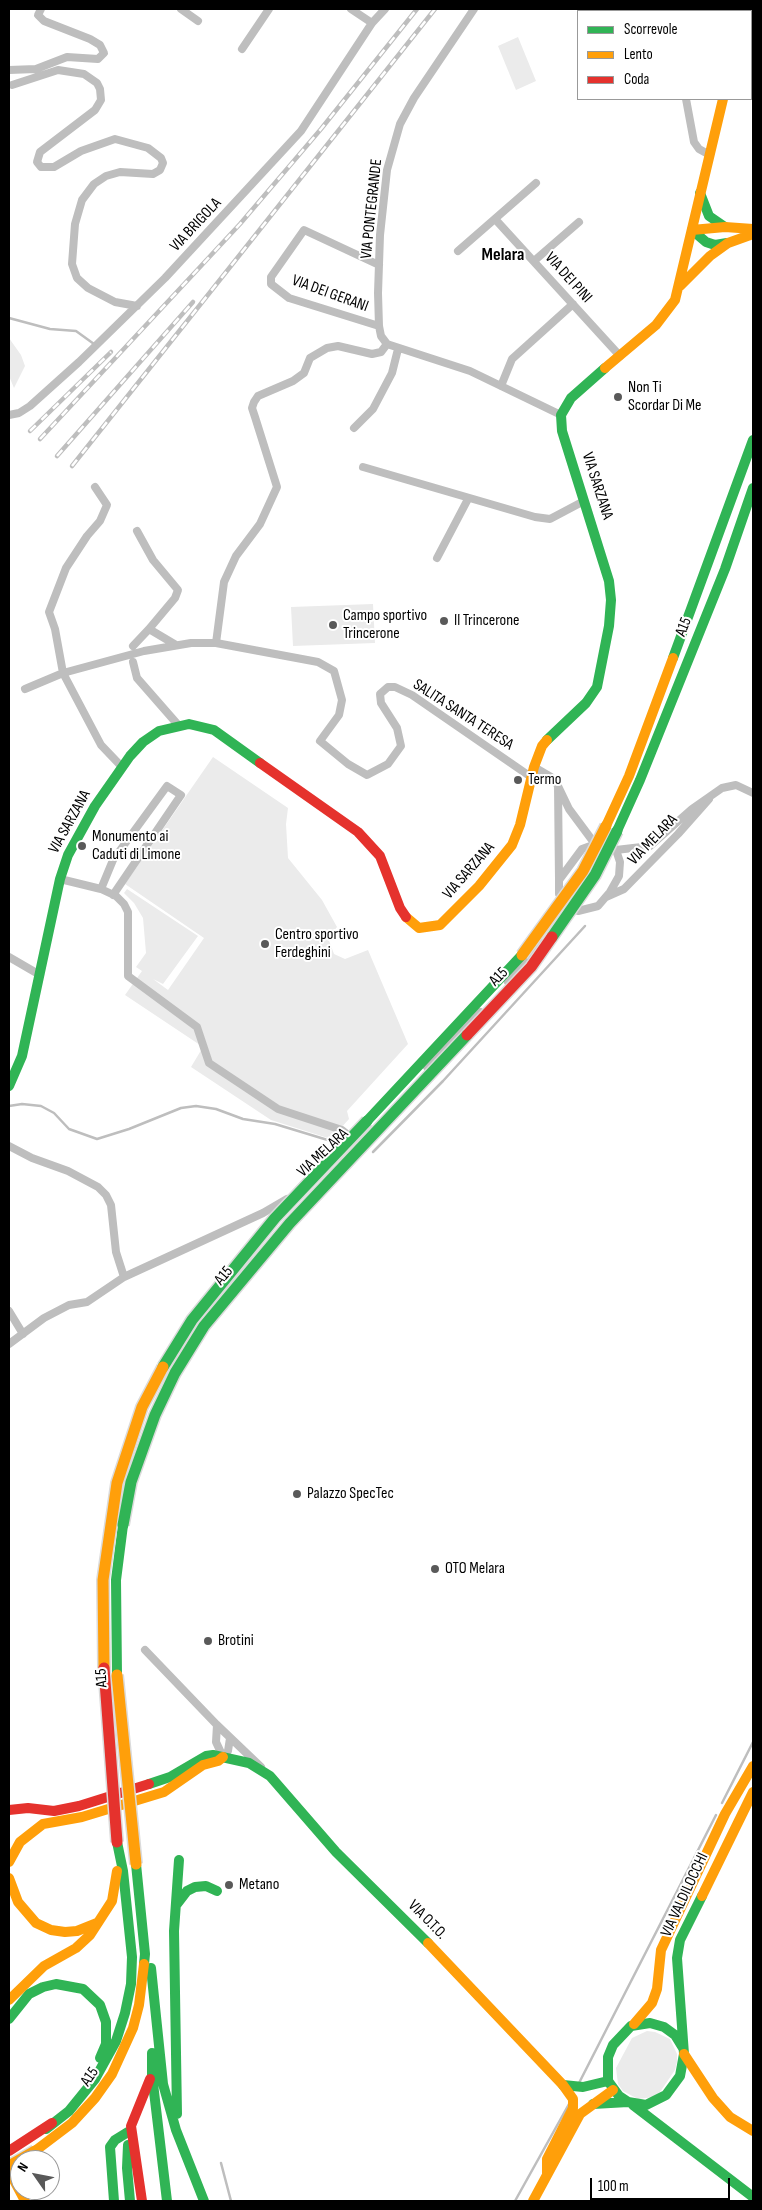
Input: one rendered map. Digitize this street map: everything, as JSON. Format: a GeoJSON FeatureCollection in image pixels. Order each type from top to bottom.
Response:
{"type":"FeatureCollection","features":[{"type":"Feature","properties":{"kind":"main road"},"geometry":{"type":"LineString","coordinates":[[561,415],[572,398],[662,318],[674,300],[680,286],[708,154],[723,100]]}},
{"type":"Feature","properties":{"kind":"main road"},"geometry":{"type":"LineString","coordinates":[[700,193],[709,216],[725,227]]}},
{"type":"Feature","properties":{"kind":"main road"},"geometry":{"type":"LineString","coordinates":[[692,230],[725,227],[753,229]]}},
{"type":"Feature","properties":{"kind":"main road"},"geometry":{"type":"LineString","coordinates":[[692,230],[706,242],[715,245],[728,243],[753,234]]}},
{"type":"Feature","properties":{"kind":"main road"},"geometry":{"type":"LineString","coordinates":[[680,286],[710,256],[728,243]]}},
{"type":"Feature","properties":{"kind":"main road","name":"VIA SARZANA"},"geometry":{"type":"LineString","coordinates":[[9,1086],[22,1056],[60,880],[68,856],[81,829],[122,767],[143,742],[159,731],[189,724],[214,730],[358,832],[380,856],[400,908],[408,920],[419,928],[440,925],[500,863],[512,845],[520,825],[532,772],[547,741],[556,729],[586,703],[597,687],[605,656],[611,600],[609,581],[562,431],[561,415]]}},
{"type":"Feature","properties":{"kind":"main road","name":"A15"},"geometry":{"type":"LineString","coordinates":[[9,2166],[35,2151],[72,2123],[95,2098],[112,2074],[125,2048],[140,2005],[145,1954],[143,1913],[136,1864],[117,1675],[116,1580],[123,1525],[132,1482],[155,1415],[175,1373],[204,1326],[290,1223],[531,967],[595,875],[628,776],[753,440]]}},
{"type":"Feature","properties":{"kind":"main road","name":"A15"},"geometry":{"type":"LineString","coordinates":[[9,2151],[46,2129],[68,2111],[95,2079],[109,2057],[119,2032],[131,1984],[132,1957],[120,1872],[108,1743],[102,1638],[103,1580],[117,1483],[142,1407],[169,1356],[192,1320],[276,1218],[522,955],[583,871],[640,780],[725,569],[753,488]]}},
{"type":"Feature","properties":{"kind":"main road"},"geometry":{"type":"LineString","coordinates":[[725,569],[753,511]]}},
{"type":"Feature","properties":{"kind":"main road"},"geometry":{"type":"LineString","coordinates":[[9,1810],[28,1808],[54,1811],[79,1806],[170,1777],[206,1756]]}},
{"type":"Feature","properties":{"kind":"main road","name":"VIA O.T.O."},"geometry":{"type":"LineString","coordinates":[[206,1756],[249,1763],[270,1776],[336,1852],[563,2085],[573,2099],[573,2108],[547,2159],[547,2175]]}},
{"type":"Feature","properties":{"kind":"main road"},"geometry":{"type":"LineString","coordinates":[[10,1860],[20,1842],[32,1831],[44,1824],[82,1817],[164,1792],[203,1765],[223,1758]]}},
{"type":"Feature","properties":{"kind":"main road","name":"VIA VALDILOCCHI"},"geometry":{"type":"LineString","coordinates":[[632,2026],[642,2017],[652,2003],[661,1950],[725,1814],[753,1766]]}},
{"type":"Feature","properties":{"kind":"main road","name":"VIA VALDILOCCHI"},"geometry":{"type":"LineString","coordinates":[[684,2051],[677,1958],[680,1940],[753,1792]]}},
{"type":"Feature","properties":{"kind":"main road"},"geometry":{"type":"LineString","coordinates":[[9,1843],[10,1860]]}},
{"type":"Feature","properties":{"kind":"main road"},"geometry":{"type":"LineString","coordinates":[[179,1860],[174,1931],[176,2085],[178,2115],[184,2152]]}},
{"type":"Feature","properties":{"kind":"main road"},"geometry":{"type":"LineString","coordinates":[[9,2000],[44,1966],[76,1948],[90,1935],[112,1901],[120,1872]]}},
{"type":"Feature","properties":{"kind":"main road"},"geometry":{"type":"LineString","coordinates":[[9,1878],[18,1902],[26,1914],[51,1930],[65,1932]]}},
{"type":"Feature","properties":{"kind":"main road"},"geometry":{"type":"LineString","coordinates":[[177,1904],[186,1891],[195,1887],[206,1886],[217,1891]]}},
{"type":"Feature","properties":{"kind":"main road"},"geometry":{"type":"LineString","coordinates":[[143,1913],[148,1930],[163,2084],[184,2152],[204,2201]]}},
{"type":"Feature","properties":{"kind":"main road"},"geometry":{"type":"LineString","coordinates":[[48,1935],[77,1931],[100,1921]]}},
{"type":"Feature","properties":{"kind":"main road"},"geometry":{"type":"LineString","coordinates":[[9,2019],[30,1994],[43,1987],[56,1984],[83,1989],[100,2005],[106,2022],[106,2044],[95,2068],[77,2095],[46,2129]]}},
{"type":"Feature","properties":{"kind":"main road"},"geometry":{"type":"LineString","coordinates":[[154,2007],[152,2075],[167,2201]]}},
{"type":"Feature","properties":{"kind":"main road"},"geometry":{"type":"LineString","coordinates":[[753,2132],[730,2117],[712,2098],[675,2035],[664,2027],[643,2023],[632,2026],[613,2045],[608,2057],[610,2086],[630,2104],[753,2197]]}},
{"type":"Feature","properties":{"kind":"main road"},"geometry":{"type":"LineString","coordinates":[[592,2104],[653,2103],[666,2095],[680,2076],[684,2051]]}},
{"type":"Feature","properties":{"kind":"main road"},"geometry":{"type":"LineString","coordinates":[[123,2201],[120,2160],[122,2143],[152,2075]]}},
{"type":"Feature","properties":{"kind":"main road"},"geometry":{"type":"LineString","coordinates":[[563,2085],[583,2088],[610,2086]]}},
{"type":"Feature","properties":{"kind":"main road"},"geometry":{"type":"LineString","coordinates":[[533,2201],[580,2114],[610,2086]]}},
{"type":"Feature","properties":{"kind":"main road"},"geometry":{"type":"LineString","coordinates":[[114,2201],[109,2157],[110,2147],[131,2125]]}},
{"type":"Feature","properties":{"kind":"main road"},"geometry":{"type":"LineString","coordinates":[[130,2201],[127,2168],[131,2125]]}},
{"type":"Feature","properties":{"kind":"main road"},"geometry":{"type":"LineString","coordinates":[[131,2125],[142,2201]]}},
{"type":"Feature","properties":{"kind":"main road"},"geometry":{"type":"LineString","coordinates":[[131,2125],[148,2201]]}},
{"type":"Feature","properties":{"kind":"main road"},"geometry":{"type":"LineString","coordinates":[[9,2171],[25,2201]]}},
{"type":"Feature","properties":{"kind":"street"},"geometry":{"type":"LineString","coordinates":[[9,70],[36,69],[67,57],[98,59],[104,53],[100,45],[90,39],[44,21],[38,14],[41,9]]}},
{"type":"Feature","properties":{"kind":"street"},"geometry":{"type":"LineString","coordinates":[[181,9],[198,22]]}},
{"type":"Feature","properties":{"kind":"street"},"geometry":{"type":"LineString","coordinates":[[242,49],[270,9]]}},
{"type":"Feature","properties":{"kind":"street"},"geometry":{"type":"LineString","coordinates":[[351,9],[372,23]]}},
{"type":"Feature","properties":{"kind":"street","name":"VIA BRIGOLA"},"geometry":{"type":"LineString","coordinates":[[9,415],[30,406],[137,306],[301,131],[372,23],[385,9]]}},
{"type":"Feature","properties":{"kind":"street","name":"VIA PONTEGRANDE"},"geometry":{"type":"LineString","coordinates":[[387,344],[381,336],[379,326],[379,265],[387,170],[400,124],[414,98],[474,9]]}},
{"type":"Feature","properties":{"kind":"street"},"geometry":{"type":"LineString","coordinates":[[12,86],[58,70],[84,74],[97,84],[100,90],[101,100],[95,110],[40,152],[37,162],[41,167],[54,167],[81,151],[114,139],[148,148],[161,158],[163,163],[160,170],[153,174],[120,172],[106,176],[94,184],[82,200],[75,224],[72,264],[77,278],[88,288],[115,302],[137,306]]}},
{"type":"Feature","properties":{"kind":"street"},"geometry":{"type":"LineString","coordinates":[[686,100],[694,142],[699,149],[708,154]]}},
{"type":"Feature","properties":{"kind":"street"},"geometry":{"type":"LineString","coordinates":[[458,251],[536,183]]}},
{"type":"Feature","properties":{"kind":"street","name":"VIA DEI PINI"},"geometry":{"type":"LineString","coordinates":[[495,219],[620,356]]}},
{"type":"Feature","properties":{"kind":"street"},"geometry":{"type":"LineString","coordinates":[[534,261],[579,222]]}},
{"type":"Feature","properties":{"kind":"street","name":"VIA DEI GERANI"},"geometry":{"type":"LineString","coordinates":[[379,265],[304,230],[271,277],[271,284],[289,298],[379,326]]}},
{"type":"Feature","properties":{"kind":"street"},"geometry":{"type":"LineString","coordinates":[[502,386],[512,359],[573,304]]}},
{"type":"Feature","properties":{"kind":"street"},"geometry":{"type":"LineString","coordinates":[[25,690],[63,673],[126,656],[176,645],[216,643],[224,582],[236,556],[260,524],[277,487],[252,408],[254,402],[258,396],[293,381],[304,374],[310,358],[328,348],[338,346],[372,354],[380,352],[387,344],[398,349],[443,361],[502,386],[561,415]]}},
{"type":"Feature","properties":{"kind":"street"},"geometry":{"type":"LineString","coordinates":[[354,428],[373,409],[392,373],[398,349]]}},
{"type":"Feature","properties":{"kind":"street"},"geometry":{"type":"LineString","coordinates":[[363,468],[468,499],[550,519],[584,501]]}},
{"type":"Feature","properties":{"kind":"street"},"geometry":{"type":"LineString","coordinates":[[95,487],[107,505],[100,522],[87,536],[66,568],[49,612],[55,628],[63,673],[101,744],[122,767]]}},
{"type":"Feature","properties":{"kind":"street"},"geometry":{"type":"LineString","coordinates":[[437,558],[468,499]]}},
{"type":"Feature","properties":{"kind":"street"},"geometry":{"type":"LineString","coordinates":[[132,646],[175,598],[178,590],[153,560],[137,531]]}},
{"type":"Feature","properties":{"kind":"street"},"geometry":{"type":"LineString","coordinates":[[149,629],[176,645]]}},
{"type":"Feature","properties":{"kind":"street","name":"SALITA SANTA TERESA"},"geometry":{"type":"LineString","coordinates":[[216,643],[318,662],[334,671],[342,700],[340,715],[320,741],[348,764],[368,775],[388,764],[401,746],[397,728],[381,703],[380,694],[388,687],[395,687],[412,696],[532,772]]}},
{"type":"Feature","properties":{"kind":"street"},"geometry":{"type":"LineString","coordinates":[[133,662],[138,678],[179,726]]}},
{"type":"Feature","properties":{"kind":"street"},"geometry":{"type":"LineString","coordinates":[[532,772],[551,777],[558,784],[569,809],[595,844]]}},
{"type":"Feature","properties":{"kind":"street"},"geometry":{"type":"LineString","coordinates":[[558,784],[559,894],[578,911],[598,906],[619,876],[620,862],[616,850],[604,841],[582,849],[559,880]]}},
{"type":"Feature","properties":{"kind":"street"},"geometry":{"type":"LineString","coordinates":[[101,889],[113,860],[167,786],[181,795],[113,894]]}},
{"type":"Feature","properties":{"kind":"street","name":"VIA MELARA"},"geometry":{"type":"LineString","coordinates":[[616,850],[650,846],[692,808],[715,792],[729,786],[753,789]]}},
{"type":"Feature","properties":{"kind":"street"},"geometry":{"type":"LineString","coordinates":[[742,787],[753,793]]}},
{"type":"Feature","properties":{"kind":"street","name":"VIA MELARA"},"geometry":{"type":"LineString","coordinates":[[604,898],[624,889],[678,834],[715,792]]}},
{"type":"Feature","properties":{"kind":"street"},"geometry":{"type":"LineString","coordinates":[[60,880],[101,889],[113,894],[124,904],[128,912],[128,976],[197,1027],[210,1063],[278,1109],[342,1130],[356,1141]]}},
{"type":"Feature","properties":{"kind":"street","name":"VIA MELARA"},"geometry":{"type":"LineString","coordinates":[[547,934],[559,894]]}},
{"type":"Feature","properties":{"kind":"street","name":"VIA MELARA"},"geometry":{"type":"LineString","coordinates":[[9,1344],[44,1318],[69,1305],[87,1302],[124,1277],[263,1213],[316,1183],[509,981],[558,922],[578,911]]}},
{"type":"Feature","properties":{"kind":"street"},"geometry":{"type":"LineString","coordinates":[[9,957],[40,975]]}},
{"type":"Feature","properties":{"kind":"street"},"geometry":{"type":"LineString","coordinates":[[9,1146],[98,1187],[106,1195],[111,1205],[116,1252],[124,1277]]}},
{"type":"Feature","properties":{"kind":"street"},"geometry":{"type":"LineString","coordinates":[[9,1311],[23,1334]]}},
{"type":"Feature","properties":{"kind":"street","name":"VIA O.T.O."},"geometry":{"type":"LineString","coordinates":[[145,1650],[217,1726],[270,1776]]}},
{"type":"Feature","properties":{"kind":"street"},"geometry":{"type":"LineString","coordinates":[[217,1726],[216,1742],[223,1758]]}},
{"type":"Feature","properties":{"kind":"street"},"geometry":{"type":"LineString","coordinates":[[223,1758],[228,1751],[230,1738]]}},
{"type":"Feature","properties":{"kind":"street"},"geometry":{"type":"LineString","coordinates":[[206,1756],[216,1742]]}},
{"type":"Feature","properties":{"kind":"shaded area"},"geometry":{"type":"Polygon","coordinates":[[[518,37],[536,81],[516,90],[498,46],[518,37]]]}},
{"type":"Feature","properties":{"kind":"shaded area"},"geometry":{"type":"Polygon","coordinates":[[[9,338],[21,355],[25,366],[14,388],[9,376],[9,338]]]}},
{"type":"Feature","properties":{"kind":"shaded area","name":"Campo sportivo Trincerone"},"geometry":{"type":"Polygon","coordinates":[[[373,604],[375,643],[293,646],[291,607],[373,604]]]}},
{"type":"Feature","properties":{"kind":"shaded area","name":"Centro sportivo Ferdeghini"},"geometry":{"type":"Polygon","coordinates":[[[213,757],[288,808],[286,824],[288,858],[322,900],[337,927],[328,938],[334,954],[345,959],[368,950],[408,1044],[347,1111],[349,1119],[331,1139],[271,1120],[191,1067],[203,1047],[125,995],[142,971],[136,967],[146,953],[143,918],[134,903],[124,893],[127,889],[198,936],[163,984],[153,979],[168,990],[204,938],[125,884],[213,757]]]}},
{"type":"Feature","properties":{"kind":"shaded area"},"geometry":{"type":"Polygon","coordinates":[[[647,2031],[655,2032],[670,2039],[677,2054],[677,2062],[675,2070],[660,2092],[654,2097],[638,2099],[623,2091],[618,2084],[616,2068],[632,2038],[647,2031]]]}},
{"type":"Feature","properties":{"kind":"waterway"},"geometry":{"type":"LineString","coordinates":[[9,318],[50,329],[76,331],[94,344]]}},
{"type":"Feature","properties":{"kind":"waterway"},"geometry":{"type":"LineString","coordinates":[[373,1152],[443,1081],[585,926]]}},
{"type":"Feature","properties":{"kind":"waterway"},"geometry":{"type":"LineString","coordinates":[[9,1106],[22,1104],[41,1106],[54,1113],[69,1129],[97,1139],[129,1129],[181,1108],[196,1106],[216,1109],[243,1119],[275,1124],[331,1141]]}},
{"type":"Feature","properties":{"kind":"waterway"},"geometry":{"type":"LineString","coordinates":[[722,1803],[753,1742]]}},
{"type":"Feature","properties":{"kind":"waterway"},"geometry":{"type":"LineString","coordinates":[[579,2083],[716,1815]]}},
{"type":"Feature","properties":{"kind":"waterway"},"geometry":{"type":"LineString","coordinates":[[515,2201],[569,2104]]}},
{"type":"Feature","properties":{"kind":"waterway"},"geometry":{"type":"LineString","coordinates":[[221,2163],[231,2201]]}},
{"type":"Feature","properties":{"kind":"railway"},"geometry":{"type":"LineString","coordinates":[[40,439],[240,224],[321,129],[417,9]]}},
{"type":"Feature","properties":{"kind":"railway"},"geometry":{"type":"LineString","coordinates":[[72,466],[435,9]]}},
{"type":"Feature","properties":{"kind":"railway"},"geometry":{"type":"LineString","coordinates":[[57,456],[193,302]]}},
{"type":"Feature","properties":{"kind":"railway"},"geometry":{"type":"LineString","coordinates":[[30,431],[111,352]]}},
{"type":"Feature","properties":{"kind":"traffic: fast"},"geometry":{"type":"LineString","coordinates":[[700,193],[709,216],[725,227]]}},
{"type":"Feature","properties":{"kind":"traffic: fast"},"geometry":{"type":"LineString","coordinates":[[692,230],[706,242],[715,245],[727,243]]}},
{"type":"Feature","properties":{"kind":"traffic: fast"},"geometry":{"type":"LineString","coordinates":[[547,740],[586,703],[597,687],[609,626],[611,600],[609,581],[562,431],[561,415],[571,398],[605,368]]}},
{"type":"Feature","properties":{"kind":"traffic: fast"},"geometry":{"type":"LineString","coordinates":[[673,658],[753,440]]}},
{"type":"Feature","properties":{"kind":"traffic: fast"},"geometry":{"type":"LineString","coordinates":[[617,831],[640,780],[725,569],[753,488]]}},
{"type":"Feature","properties":{"kind":"traffic: fast"},"geometry":{"type":"LineString","coordinates":[[9,1086],[22,1056],[60,879],[68,855],[95,806],[130,756],[143,742],[159,731],[189,724],[214,730],[260,763]]}},
{"type":"Feature","properties":{"kind":"traffic: fast"},"geometry":{"type":"LineString","coordinates":[[552,937],[595,875],[617,831]]}},
{"type":"Feature","properties":{"kind":"traffic: fast"},"geometry":{"type":"LineString","coordinates":[[367,1121],[522,955]]}},
{"type":"Feature","properties":{"kind":"traffic: fast"},"geometry":{"type":"LineString","coordinates":[[123,1525],[131,1482],[155,1415],[175,1373],[204,1326],[290,1223],[467,1035]]}},
{"type":"Feature","properties":{"kind":"traffic: fast"},"geometry":{"type":"LineString","coordinates":[[163,1367],[192,1320],[275,1218],[367,1121]]}},
{"type":"Feature","properties":{"kind":"traffic: fast"},"geometry":{"type":"LineString","coordinates":[[117,1675],[116,1580],[123,1525]]}},
{"type":"Feature","properties":{"kind":"traffic: fast"},"geometry":{"type":"LineString","coordinates":[[149,1784],[170,1777],[206,1756],[213,1755],[249,1763],[270,1776],[336,1852],[428,1943]]}},
{"type":"Feature","properties":{"kind":"traffic: fast"},"geometry":{"type":"LineString","coordinates":[[46,2129],[69,2111],[95,2079],[116,2041],[125,2013],[131,1984],[132,1957],[123,1871],[117,1842]]}},
{"type":"Feature","properties":{"kind":"traffic: fast"},"geometry":{"type":"LineString","coordinates":[[177,2114],[174,1931],[179,1860]]}},
{"type":"Feature","properties":{"kind":"traffic: fast"},"geometry":{"type":"LineString","coordinates":[[136,1864],[145,1954],[144,1964]]}},
{"type":"Feature","properties":{"kind":"traffic: fast"},"geometry":{"type":"LineString","coordinates":[[177,1904],[187,1891],[195,1887],[206,1886],[217,1891]]}},
{"type":"Feature","properties":{"kind":"traffic: fast"},"geometry":{"type":"LineString","coordinates":[[683,2048],[675,2035],[664,2027],[650,2023],[631,2026],[613,2045],[608,2057],[608,2081],[619,2096],[628,2102],[646,2105],[666,2095],[680,2076],[684,2054],[677,1958],[680,1940],[702,1896]]}},
{"type":"Feature","properties":{"kind":"traffic: fast"},"geometry":{"type":"LineString","coordinates":[[151,1968],[163,2084],[176,2130],[204,2201]]}},
{"type":"Feature","properties":{"kind":"traffic: fast"},"geometry":{"type":"LineString","coordinates":[[9,2019],[29,1994],[43,1987],[56,1984],[83,1989],[100,2005],[106,2022],[106,2044],[100,2058]]}},
{"type":"Feature","properties":{"kind":"traffic: fast"},"geometry":{"type":"LineString","coordinates":[[152,2053],[152,2075],[167,2201]]}},
{"type":"Feature","properties":{"kind":"traffic: fast"},"geometry":{"type":"LineString","coordinates":[[563,2085],[583,2087],[608,2081]]}},
{"type":"Feature","properties":{"kind":"traffic: fast"},"geometry":{"type":"LineString","coordinates":[[593,2104],[628,2102]]}},
{"type":"Feature","properties":{"kind":"traffic: fast"},"geometry":{"type":"LineString","coordinates":[[633,2105],[753,2197]]}},
{"type":"Feature","properties":{"kind":"traffic: fast"},"geometry":{"type":"LineString","coordinates":[[114,2201],[110,2147],[115,2140],[128,2132]]}},
{"type":"Feature","properties":{"kind":"traffic: fast"},"geometry":{"type":"LineString","coordinates":[[128,2145],[127,2168],[130,2201]]}},
{"type":"Feature","properties":{"kind":"traffic: slow"},"geometry":{"type":"LineString","coordinates":[[605,368],[656,325],[675,300],[723,100]]}},
{"type":"Feature","properties":{"kind":"traffic: slow"},"geometry":{"type":"LineString","coordinates":[[692,230],[725,227],[753,229]]}},
{"type":"Feature","properties":{"kind":"traffic: slow"},"geometry":{"type":"LineString","coordinates":[[680,286],[710,256],[728,243],[753,234]]}},
{"type":"Feature","properties":{"kind":"traffic: slow"},"geometry":{"type":"LineString","coordinates":[[606,826],[629,776],[673,658]]}},
{"type":"Feature","properties":{"kind":"traffic: slow"},"geometry":{"type":"LineString","coordinates":[[406,917],[419,928],[440,925],[479,886],[512,845],[520,825],[534,767],[542,746],[547,740]]}},
{"type":"Feature","properties":{"kind":"traffic: slow"},"geometry":{"type":"LineString","coordinates":[[522,955],[583,871],[606,826]]}},
{"type":"Feature","properties":{"kind":"traffic: slow"},"geometry":{"type":"LineString","coordinates":[[104,1668],[103,1580],[117,1483],[142,1407],[163,1367]]}},
{"type":"Feature","properties":{"kind":"traffic: slow"},"geometry":{"type":"LineString","coordinates":[[117,1675],[136,1864]]}},
{"type":"Feature","properties":{"kind":"traffic: slow"},"geometry":{"type":"LineString","coordinates":[[9,1862],[20,1842],[43,1824],[82,1817],[164,1792],[203,1765],[218,1761],[223,1757]]}},
{"type":"Feature","properties":{"kind":"traffic: slow"},"geometry":{"type":"LineString","coordinates":[[634,2024],[652,2003],[657,1989],[661,1950],[725,1814],[753,1766]]}},
{"type":"Feature","properties":{"kind":"traffic: slow"},"geometry":{"type":"LineString","coordinates":[[702,1896],[753,1792]]}},
{"type":"Feature","properties":{"kind":"traffic: slow"},"geometry":{"type":"LineString","coordinates":[[9,2000],[44,1966],[76,1948],[90,1935],[112,1901],[117,1871]]}},
{"type":"Feature","properties":{"kind":"traffic: slow"},"geometry":{"type":"LineString","coordinates":[[9,1878],[18,1902],[36,1923],[51,1930],[65,1932],[77,1931],[97,1923]]}},
{"type":"Feature","properties":{"kind":"traffic: slow"},"geometry":{"type":"LineString","coordinates":[[428,1943],[563,2085],[573,2099],[573,2108],[547,2159],[547,2175]]}},
{"type":"Feature","properties":{"kind":"traffic: slow"},"geometry":{"type":"LineString","coordinates":[[36,2150],[72,2123],[95,2098],[112,2074],[133,2028],[139,2005],[144,1964]]}},
{"type":"Feature","properties":{"kind":"traffic: slow"},"geometry":{"type":"LineString","coordinates":[[684,2054],[713,2098],[730,2117],[753,2131]]}},
{"type":"Feature","properties":{"kind":"traffic: slow"},"geometry":{"type":"LineString","coordinates":[[533,2201],[580,2114],[613,2090]]}},
{"type":"Feature","properties":{"kind":"traffic: slow"},"geometry":{"type":"LineString","coordinates":[[9,2171],[25,2201]]}},
{"type":"Feature","properties":{"kind":"traffic: jam"},"geometry":{"type":"LineString","coordinates":[[260,763],[358,832],[380,856],[400,908],[406,917]]}},
{"type":"Feature","properties":{"kind":"traffic: jam"},"geometry":{"type":"LineString","coordinates":[[467,1035],[531,967],[552,937]]}},
{"type":"Feature","properties":{"kind":"traffic: jam"},"geometry":{"type":"LineString","coordinates":[[104,1668],[117,1842]]}},
{"type":"Feature","properties":{"kind":"traffic: jam"},"geometry":{"type":"LineString","coordinates":[[9,1810],[28,1808],[54,1811],[79,1806],[149,1784]]}},
{"type":"Feature","properties":{"kind":"traffic: jam"},"geometry":{"type":"LineString","coordinates":[[142,2201],[131,2126],[150,2079]]}},
{"type":"Feature","properties":{"kind":"traffic: jam"},"geometry":{"type":"LineString","coordinates":[[9,2151],[52,2123]]}},
{"type":"Feature","properties":{"kind":"place","name":"Non Ti Scordar Di Me"},"geometry":{"type":"Point","coordinates":[618,397]}},
{"type":"Feature","properties":{"kind":"place","name":"Il Trincerone"},"geometry":{"type":"Point","coordinates":[444,621]}},
{"type":"Feature","properties":{"kind":"place","name":"Campo sportivo Trincerone"},"geometry":{"type":"Point","coordinates":[333,625]}},
{"type":"Feature","properties":{"kind":"place","name":"Termo"},"geometry":{"type":"Point","coordinates":[518,780]}},
{"type":"Feature","properties":{"kind":"place","name":"Monumento ai Caduti di Limone"},"geometry":{"type":"Point","coordinates":[82,846]}},
{"type":"Feature","properties":{"kind":"place","name":"Centro sportivo Ferdeghini"},"geometry":{"type":"Point","coordinates":[265,944]}},
{"type":"Feature","properties":{"kind":"place","name":"Palazzo SpecTec"},"geometry":{"type":"Point","coordinates":[297,1494]}},
{"type":"Feature","properties":{"kind":"place","name":"OTO Melara"},"geometry":{"type":"Point","coordinates":[435,1569]}},
{"type":"Feature","properties":{"kind":"place","name":"Brotini"},"geometry":{"type":"Point","coordinates":[208,1641]}},
{"type":"Feature","properties":{"kind":"place","name":"Metano"},"geometry":{"type":"Point","coordinates":[229,1885]}},
{"type":"Feature","properties":{"kind":"district","name":"Melara"},"geometry":{"type":"Point","coordinates":[503,255]}}]}
